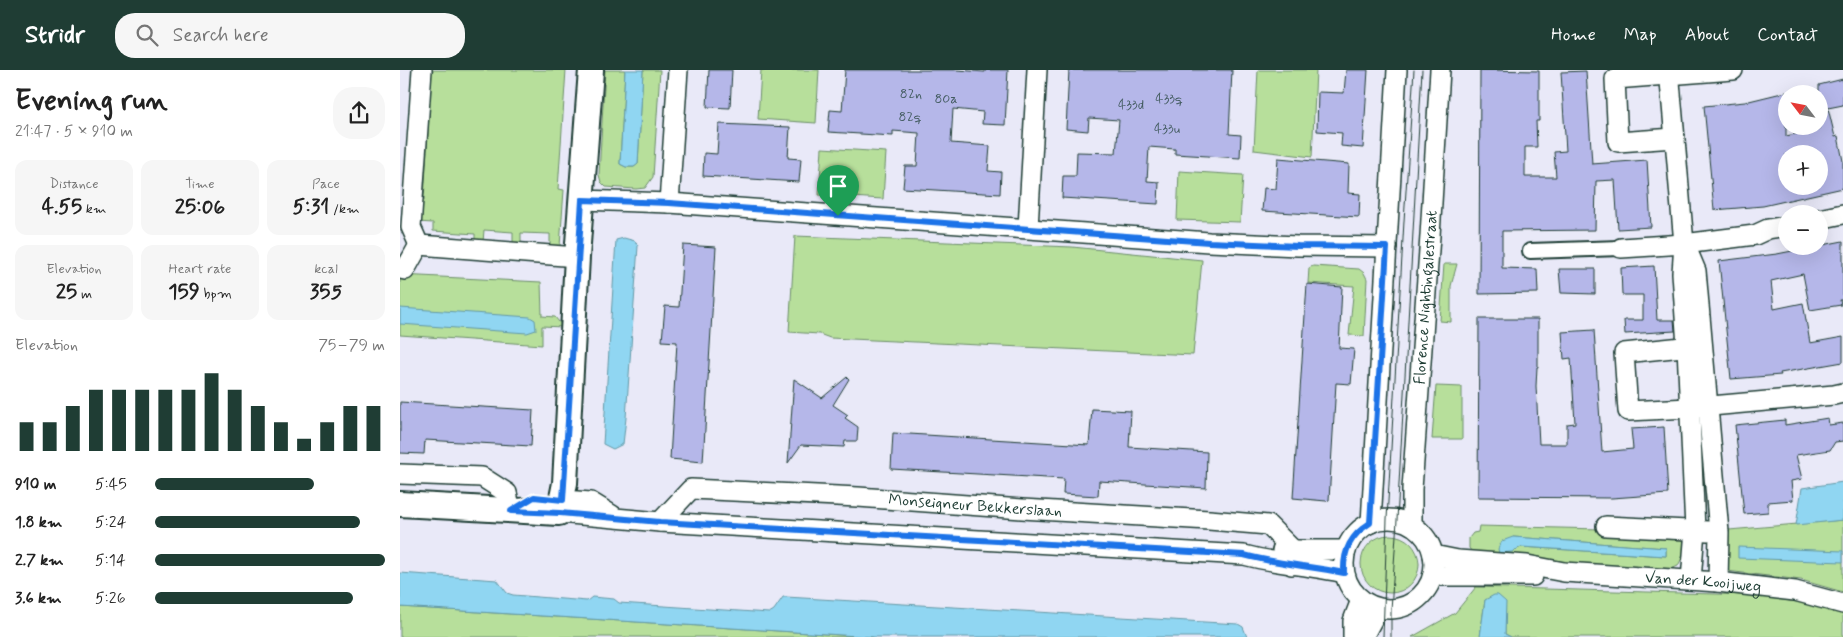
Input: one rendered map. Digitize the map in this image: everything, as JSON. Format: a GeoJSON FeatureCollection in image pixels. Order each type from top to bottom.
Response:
{"type":"FeatureCollection","features":[{"type":"Feature","properties":{"kind":"street"},"geometry":{"type":"LineString","coordinates":[[419,245],[411,227],[422,70]]}},
{"type":"Feature","properties":{"kind":"street"},"geometry":{"type":"LineString","coordinates":[[561,506],[591,70]]}},
{"type":"Feature","properties":{"kind":"street"},"geometry":{"type":"LineString","coordinates":[[669,203],[678,70]]}},
{"type":"Feature","properties":{"kind":"street"},"geometry":{"type":"LineString","coordinates":[[1028,228],[1037,70]]}},
{"type":"Feature","properties":{"kind":"street"},"geometry":{"type":"LineString","coordinates":[[1370,523],[1397,70]]}},
{"type":"Feature","properties":{"kind":"street","name":"Florence Nightingalestraat"},"geometry":{"type":"LineString","coordinates":[[1412,525],[1412,489],[1440,70]]}},
{"type":"Feature","properties":{"kind":"street"},"geometry":{"type":"LineString","coordinates":[[1674,138],[1618,142],[1615,79],[1669,73],[1733,70]]}},
{"type":"Feature","properties":{"kind":"street"},"geometry":{"type":"LineString","coordinates":[[1669,73],[1684,244],[1682,274],[1694,346],[1708,406],[1719,532],[1718,582]]}},
{"type":"Feature","properties":{"kind":"street"},"geometry":{"type":"LineString","coordinates":[[582,200],[669,203],[1209,242],[1387,247]]}},
{"type":"Feature","properties":{"kind":"street"},"geometry":{"type":"LineString","coordinates":[[1828,217],[1843,214]]}},
{"type":"Feature","properties":{"kind":"street"},"geometry":{"type":"LineString","coordinates":[[1530,251],[1684,244],[1756,235],[1768,229],[1778,227]]}},
{"type":"Feature","properties":{"kind":"street"},"geometry":{"type":"LineString","coordinates":[[419,245],[578,257]]}},
{"type":"Feature","properties":{"kind":"street"},"geometry":{"type":"LineString","coordinates":[[400,269],[405,270],[419,245]]}},
{"type":"Feature","properties":{"kind":"street"},"geometry":{"type":"LineString","coordinates":[[1691,580],[1695,530],[1689,408],[1694,346]]}},
{"type":"Feature","properties":{"kind":"street"},"geometry":{"type":"LineString","coordinates":[[1694,346],[1624,353],[1628,411],[1689,408],[1834,395],[1843,392]]}},
{"type":"Feature","properties":{"kind":"street"},"geometry":{"type":"LineString","coordinates":[[400,474],[482,477],[507,493],[511,511]]}},
{"type":"Feature","properties":{"kind":"street","name":"Monseigneur Bekkerslaan"},"geometry":{"type":"LineString","coordinates":[[660,522],[691,489],[858,497],[1209,520],[1268,526],[1293,557],[1344,573]]}},
{"type":"Feature","properties":{"kind":"street","name":"Monseigneur Bekkerslaan"},"geometry":{"type":"LineString","coordinates":[[400,504],[511,511],[561,506],[618,518],[660,522],[1244,555],[1270,562],[1346,550]]}},
{"type":"Feature","properties":{"kind":"street"},"geometry":{"type":"LineString","coordinates":[[1387,519],[1412,525],[1422,533],[1429,543],[1433,556],[1433,576],[1427,589],[1417,600],[1405,607],[1391,610],[1378,609],[1361,600],[1353,592],[1344,573],[1346,550],[1352,539],[1370,523],[1387,519]]}},
{"type":"Feature","properties":{"kind":"street"},"geometry":{"type":"LineString","coordinates":[[1606,526],[1719,532]]}},
{"type":"Feature","properties":{"kind":"street","name":"Van der Kooijweg"},"geometry":{"type":"LineString","coordinates":[[1433,556],[1458,560],[1527,565],[1564,572],[1718,582],[1795,590],[1843,604]]}},
{"type":"Feature","properties":{"kind":"street","name":"Van der Kooijweg"},"geometry":{"type":"LineString","coordinates":[[1433,576],[1527,577],[1564,572]]}},
{"type":"Feature","properties":{"kind":"street"},"geometry":{"type":"LineString","coordinates":[[1353,637],[1353,621],[1361,600]]}},
{"type":"Feature","properties":{"kind":"street"},"geometry":{"type":"LineString","coordinates":[[1363,637],[1378,609]]}},
{"type":"Feature","properties":{"kind":"green space"},"geometry":{"type":"Polygon","coordinates":[[[427,70],[566,70],[558,189],[564,190],[560,246],[550,246],[550,234],[521,233],[521,244],[513,244],[513,232],[484,230],[483,242],[475,241],[475,234],[433,231],[433,223],[417,222],[418,205],[424,200],[429,115],[424,109],[427,70]]]}},
{"type":"Feature","properties":{"kind":"green space"},"geometry":{"type":"Polygon","coordinates":[[[605,70],[625,70],[620,164],[626,167],[634,167],[638,164],[643,70],[660,70],[653,177],[645,188],[606,187],[601,182],[599,175],[605,70]]]}},
{"type":"Feature","properties":{"kind":"green space"},"geometry":{"type":"Polygon","coordinates":[[[761,70],[819,70],[816,123],[758,119],[761,70]]]}},
{"type":"Feature","properties":{"kind":"green space"},"geometry":{"type":"Polygon","coordinates":[[[1258,70],[1316,70],[1312,157],[1254,150],[1258,70]]]}},
{"type":"Feature","properties":{"kind":"green space"},"geometry":{"type":"Polygon","coordinates":[[[822,148],[886,152],[883,199],[819,195],[822,148]]]}},
{"type":"Feature","properties":{"kind":"green space"},"geometry":{"type":"Polygon","coordinates":[[[1179,171],[1243,175],[1240,222],[1177,220],[1179,171]]]}},
{"type":"Feature","properties":{"kind":"green space"},"geometry":{"type":"Polygon","coordinates":[[[795,236],[1072,247],[1202,260],[1193,355],[830,338],[819,334],[789,332],[795,236]]]}},
{"type":"Feature","properties":{"kind":"green space"},"geometry":{"type":"Polygon","coordinates":[[[1444,264],[1457,264],[1451,286],[1451,322],[1440,321],[1444,264]]]}},
{"type":"Feature","properties":{"kind":"green space"},"geometry":{"type":"Polygon","coordinates":[[[1313,266],[1359,269],[1364,273],[1367,279],[1364,336],[1349,335],[1354,286],[1308,283],[1309,268],[1313,266]]]}},
{"type":"Feature","properties":{"kind":"green space"},"geometry":{"type":"Polygon","coordinates":[[[400,275],[541,282],[542,316],[555,317],[563,327],[542,326],[542,345],[400,335],[400,275]]]}},
{"type":"Feature","properties":{"kind":"green space"},"geometry":{"type":"Polygon","coordinates":[[[1436,386],[1462,387],[1462,439],[1432,439],[1436,386]]]}},
{"type":"Feature","properties":{"kind":"green space"},"geometry":{"type":"Polygon","coordinates":[[[1843,520],[1843,592],[1801,580],[1727,571],[1729,530],[1843,520]]]}},
{"type":"Feature","properties":{"kind":"green space"},"geometry":{"type":"Polygon","coordinates":[[[1479,526],[1681,531],[1686,549],[1678,566],[1666,571],[1505,561],[1473,554],[1469,548],[1469,538],[1473,533],[1478,532],[1479,526]],[[1513,537],[1512,552],[1521,547],[1666,556],[1666,548],[1513,537]]]}},
{"type":"Feature","properties":{"kind":"green space"},"geometry":{"type":"Polygon","coordinates":[[[1384,535],[1396,535],[1411,543],[1419,558],[1419,570],[1411,585],[1396,593],[1384,593],[1369,585],[1361,570],[1361,558],[1369,543],[1384,535]]]}},
{"type":"Feature","properties":{"kind":"green space"},"geometry":{"type":"Polygon","coordinates":[[[1476,587],[1749,595],[1818,605],[1843,612],[1843,637],[1511,637],[1505,634],[1505,602],[1497,595],[1485,600],[1480,637],[1412,637],[1455,613],[1476,587]]]}},
{"type":"Feature","properties":{"kind":"green space"},"geometry":{"type":"Polygon","coordinates":[[[400,607],[873,637],[400,637],[400,607]]]}},
{"type":"Feature","properties":{"kind":"water"},"geometry":{"type":"Polygon","coordinates":[[[625,70],[643,70],[638,164],[634,167],[626,167],[620,164],[625,70]]]}},
{"type":"Feature","properties":{"kind":"water"},"geometry":{"type":"Polygon","coordinates":[[[624,238],[635,241],[638,246],[623,444],[613,449],[603,444],[616,240],[624,238]]]}},
{"type":"Feature","properties":{"kind":"water"},"geometry":{"type":"Polygon","coordinates":[[[400,308],[530,317],[535,320],[536,330],[527,333],[400,324],[400,308]]]}},
{"type":"Feature","properties":{"kind":"water"},"geometry":{"type":"Polygon","coordinates":[[[1843,482],[1843,520],[1796,525],[1802,488],[1843,482]]]}},
{"type":"Feature","properties":{"kind":"water"},"geometry":{"type":"Polygon","coordinates":[[[1513,537],[1666,548],[1666,556],[1521,547],[1512,552],[1499,553],[1498,549],[1502,541],[1513,537]]]}},
{"type":"Feature","properties":{"kind":"water"},"geometry":{"type":"Polygon","coordinates":[[[1738,547],[1843,551],[1843,562],[1738,558],[1738,547]]]}},
{"type":"Feature","properties":{"kind":"water"},"geometry":{"type":"Polygon","coordinates":[[[400,573],[497,580],[507,593],[513,595],[587,601],[592,597],[614,599],[619,603],[769,613],[774,610],[783,597],[786,597],[1238,624],[1243,627],[1247,637],[873,637],[400,607],[400,573]]]}},
{"type":"Feature","properties":{"kind":"water"},"geometry":{"type":"Polygon","coordinates":[[[1498,595],[1506,602],[1505,634],[1511,637],[1480,637],[1485,600],[1498,595]]]}},
{"type":"Feature","properties":{"kind":"building"},"geometry":{"type":"Polygon","coordinates":[[[709,70],[732,70],[730,108],[707,107],[709,70]]]}},
{"type":"Feature","properties":{"kind":"building"},"geometry":{"type":"Polygon","coordinates":[[[845,70],[957,70],[985,72],[985,70],[1008,70],[1005,125],[982,124],[983,112],[953,109],[951,143],[990,146],[988,171],[1001,172],[1000,194],[903,188],[905,166],[917,166],[919,133],[893,131],[893,136],[828,132],[830,110],[842,111],[845,70]]]}},
{"type":"Feature","properties":{"kind":"building"},"geometry":{"type":"Polygon","coordinates":[[[1069,70],[1232,70],[1229,134],[1241,135],[1240,158],[1175,154],[1175,149],[1149,147],[1147,181],[1159,182],[1158,204],[1062,198],[1063,176],[1076,176],[1077,152],[1116,153],[1119,120],[1089,118],[1088,131],[1066,129],[1069,70]]]}},
{"type":"Feature","properties":{"kind":"building"},"geometry":{"type":"Polygon","coordinates":[[[1346,70],[1368,70],[1363,148],[1341,146],[1342,133],[1317,131],[1318,92],[1344,93],[1346,70]]]}},
{"type":"Feature","properties":{"kind":"building"},"geometry":{"type":"Polygon","coordinates":[[[1480,70],[1539,71],[1539,121],[1536,121],[1537,147],[1525,147],[1525,177],[1556,177],[1554,152],[1566,151],[1561,72],[1586,71],[1592,164],[1647,160],[1651,227],[1618,229],[1615,180],[1596,181],[1595,230],[1502,231],[1502,268],[1537,269],[1538,293],[1479,294],[1480,70]]]}},
{"type":"Feature","properties":{"kind":"building"},"geometry":{"type":"Polygon","coordinates":[[[1843,79],[1843,105],[1828,108],[1828,85],[1819,85],[1843,79]]]}},
{"type":"Feature","properties":{"kind":"building"},"geometry":{"type":"Polygon","coordinates":[[[1778,94],[1778,135],[1828,135],[1828,108],[1835,137],[1838,136],[1843,161],[1843,188],[1828,191],[1828,145],[1778,145],[1778,195],[1812,195],[1763,206],[1714,210],[1704,106],[1745,102],[1778,94]]]}},
{"type":"Feature","properties":{"kind":"building"},"geometry":{"type":"Polygon","coordinates":[[[719,124],[790,127],[788,158],[801,159],[799,182],[703,176],[704,153],[717,154],[719,124]]]}},
{"type":"Feature","properties":{"kind":"building"},"geometry":{"type":"Polygon","coordinates":[[[1278,158],[1349,164],[1348,193],[1360,194],[1359,217],[1262,211],[1264,188],[1276,189],[1278,158]]]}},
{"type":"Feature","properties":{"kind":"building"},"geometry":{"type":"Polygon","coordinates":[[[1843,241],[1843,300],[1840,300],[1841,305],[1810,310],[1803,274],[1771,281],[1774,309],[1803,303],[1810,343],[1843,337],[1843,362],[1780,373],[1781,375],[1731,379],[1719,261],[1778,254],[1828,255],[1828,244],[1843,241]]]}},
{"type":"Feature","properties":{"kind":"building"},"geometry":{"type":"Polygon","coordinates":[[[683,245],[716,247],[703,462],[670,459],[677,342],[662,341],[665,306],[679,307],[683,245]]]}},
{"type":"Feature","properties":{"kind":"building"},"geometry":{"type":"Polygon","coordinates":[[[1654,266],[1657,320],[1674,320],[1675,331],[1625,334],[1624,320],[1643,320],[1643,295],[1622,295],[1621,268],[1654,266]]]}},
{"type":"Feature","properties":{"kind":"building"},"geometry":{"type":"Polygon","coordinates":[[[1559,269],[1595,269],[1595,294],[1561,293],[1559,269]]]}},
{"type":"Feature","properties":{"kind":"building"},"geometry":{"type":"Polygon","coordinates":[[[1307,284],[1342,287],[1339,348],[1354,349],[1351,384],[1336,383],[1329,500],[1326,501],[1293,498],[1307,284]]]}},
{"type":"Feature","properties":{"kind":"building"},"geometry":{"type":"Polygon","coordinates":[[[1479,319],[1538,319],[1536,386],[1539,444],[1567,444],[1567,424],[1575,423],[1571,358],[1564,359],[1562,332],[1594,330],[1602,452],[1633,449],[1631,429],[1664,427],[1668,494],[1612,498],[1478,497],[1479,319]]]}},
{"type":"Feature","properties":{"kind":"building"},"geometry":{"type":"Polygon","coordinates":[[[847,377],[849,379],[833,405],[848,415],[845,418],[858,427],[857,441],[845,441],[844,447],[801,445],[788,463],[794,379],[822,398],[847,377]]]}},
{"type":"Feature","properties":{"kind":"building"},"geometry":{"type":"Polygon","coordinates":[[[400,402],[533,410],[531,446],[425,440],[424,454],[400,453],[400,402]]]}},
{"type":"Feature","properties":{"kind":"building"},"geometry":{"type":"Polygon","coordinates":[[[1092,409],[1131,411],[1129,447],[1207,452],[1206,488],[1099,481],[1098,496],[1063,494],[1064,479],[891,469],[893,433],[1089,445],[1092,409]]]}},
{"type":"Feature","properties":{"kind":"building"},"geometry":{"type":"Polygon","coordinates":[[[1828,418],[1829,425],[1843,423],[1843,441],[1835,442],[1830,450],[1796,455],[1802,479],[1791,481],[1793,500],[1768,502],[1768,512],[1744,514],[1735,425],[1785,420],[1785,425],[1828,418]]]}},
{"type":"Feature","properties":{"kind":"tram line"},"geometry":{"type":"LineString","coordinates":[[1383,637],[1387,519],[1414,70]]}},
{"type":"Feature","properties":{"kind":"tram line"},"geometry":{"type":"LineString","coordinates":[[1391,637],[1422,70]]}},
{"type":"Feature","properties":{"kind":"route"},"geometry":{"type":"LineString","coordinates":[[582,200],[669,203],[838,216],[1209,242],[1387,247],[1370,523],[1352,539],[1346,550],[1344,573],[1324,568],[1270,562],[1244,555],[660,522],[560,513],[511,511],[534,497],[563,500],[582,200]]}}]}
